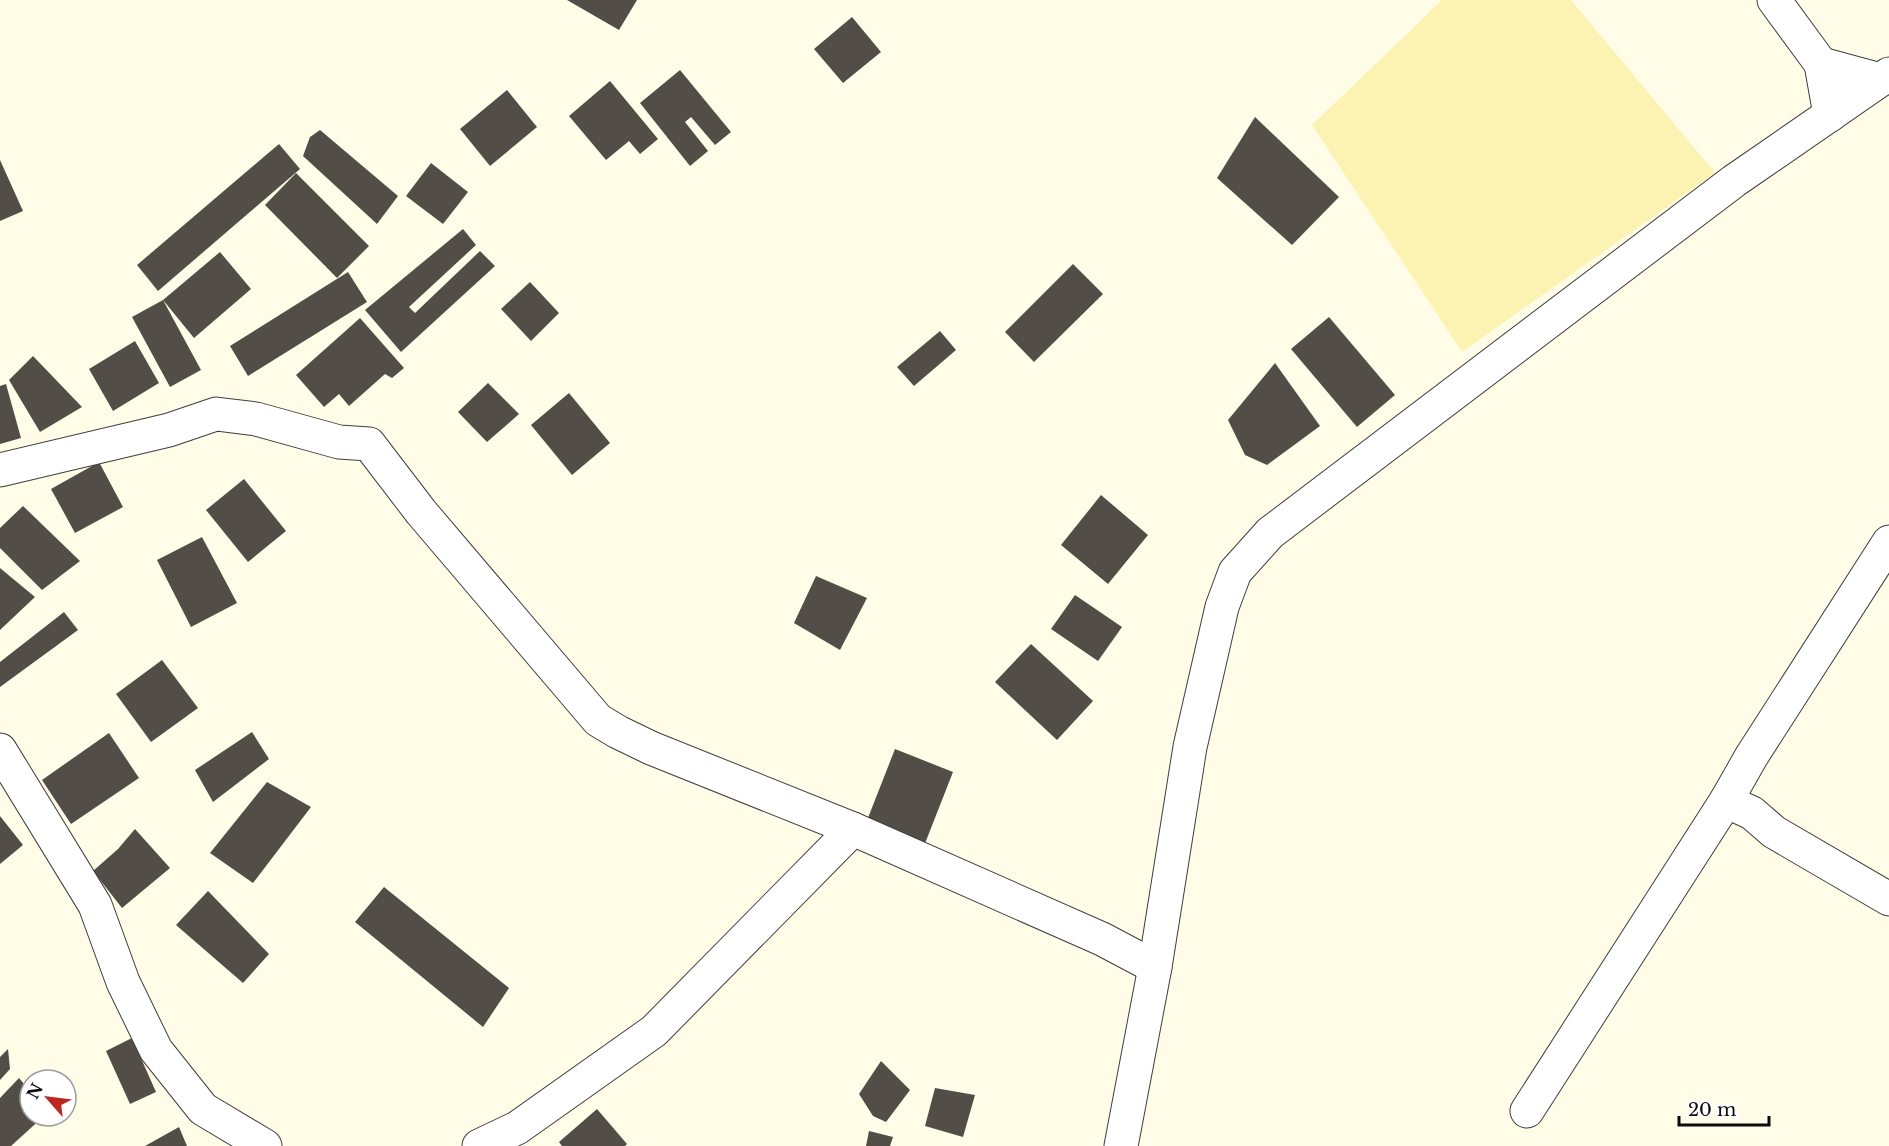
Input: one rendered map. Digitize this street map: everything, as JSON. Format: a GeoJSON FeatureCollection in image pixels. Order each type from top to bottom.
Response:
{"type":"FeatureCollection","features":[{"type":"Feature","properties":{"kind":"street"},"geometry":{"type":"LineString","coordinates":[[1774,0],[1821,64],[1830,115]]}},
{"type":"Feature","properties":{"kind":"street"},"geometry":{"type":"LineString","coordinates":[[1821,64],[1885,77]]}},
{"type":"Feature","properties":{"kind":"street"},"geometry":{"type":"LineString","coordinates":[[1121,1146],[1155,967],[1190,747],[1222,607],[1235,572],[1270,533],[1734,181],[1885,77]]}},
{"type":"Feature","properties":{"kind":"street"},"geometry":{"type":"LineString","coordinates":[[0,470],[169,430],[216,414],[256,419],[339,442],[369,444],[421,512],[598,720],[651,748],[853,829],[1102,939],[1155,967]]}},
{"type":"Feature","properties":{"kind":"street"},"geometry":{"type":"LineString","coordinates":[[1527,1111],[1889,542]]}},
{"type":"Feature","properties":{"kind":"street"},"geometry":{"type":"LineString","coordinates":[[0,750],[95,905],[123,982],[156,1050],[203,1109],[265,1146]]}},
{"type":"Feature","properties":{"kind":"street"},"geometry":{"type":"LineString","coordinates":[[1726,801],[1752,813],[1774,832],[1889,899]]}},
{"type":"Feature","properties":{"kind":"street"},"geometry":{"type":"LineString","coordinates":[[479,1146],[517,1128],[654,1031],[853,829]]}},
{"type":"Feature","properties":{"kind":"sand"},"geometry":{"type":"Polygon","coordinates":[[[1442,0],[1571,0],[1715,173],[1462,352],[1312,125],[1442,0]]]}},
{"type":"Feature","properties":{"kind":"building"},"geometry":{"type":"Polygon","coordinates":[[[567,0],[637,0],[619,30],[567,0]]]}},
{"type":"Feature","properties":{"kind":"building"},"geometry":{"type":"Polygon","coordinates":[[[852,17],[881,52],[843,83],[814,49],[852,17]]]}},
{"type":"Feature","properties":{"kind":"building"},"geometry":{"type":"Polygon","coordinates":[[[680,70],[731,132],[715,145],[691,117],[685,122],[708,151],[690,166],[640,103],[680,70]]]}},
{"type":"Feature","properties":{"kind":"building"},"geometry":{"type":"Polygon","coordinates":[[[610,81],[658,139],[640,154],[629,141],[606,160],[569,116],[610,81]]]}},
{"type":"Feature","properties":{"kind":"building"},"geometry":{"type":"Polygon","coordinates":[[[507,90],[537,127],[490,166],[460,129],[507,90]]]}},
{"type":"Feature","properties":{"kind":"building"},"geometry":{"type":"Polygon","coordinates":[[[1255,117],[1339,197],[1292,245],[1217,178],[1255,117]]]}},
{"type":"Feature","properties":{"kind":"building"},"geometry":{"type":"Polygon","coordinates":[[[320,130],[398,196],[377,224],[303,156],[310,137],[320,130]]]}},
{"type":"Feature","properties":{"kind":"building"},"geometry":{"type":"Polygon","coordinates":[[[279,144],[300,169],[158,291],[137,265],[279,144]]]}},
{"type":"Feature","properties":{"kind":"building"},"geometry":{"type":"Polygon","coordinates":[[[0,160],[23,211],[0,221],[0,160]]]}},
{"type":"Feature","properties":{"kind":"building"},"geometry":{"type":"Polygon","coordinates":[[[431,163],[468,192],[443,224],[406,196],[431,163]]]}},
{"type":"Feature","properties":{"kind":"building"},"geometry":{"type":"Polygon","coordinates":[[[296,173],[369,246],[337,278],[265,205],[296,173]]]}},
{"type":"Feature","properties":{"kind":"building"},"geometry":{"type":"Polygon","coordinates":[[[463,229],[476,245],[409,307],[415,313],[480,251],[495,266],[401,352],[365,310],[463,229]]]}},
{"type":"Feature","properties":{"kind":"building"},"geometry":{"type":"Polygon","coordinates":[[[220,252],[251,289],[194,338],[163,300],[220,252]]]}},
{"type":"Feature","properties":{"kind":"building"},"geometry":{"type":"Polygon","coordinates":[[[1073,264],[1103,294],[1034,362],[1005,332],[1073,264]]]}},
{"type":"Feature","properties":{"kind":"building"},"geometry":{"type":"Polygon","coordinates":[[[348,272],[367,302],[248,376],[230,346],[348,272]]]}},
{"type":"Feature","properties":{"kind":"building"},"geometry":{"type":"Polygon","coordinates":[[[530,282],[559,313],[531,341],[501,309],[530,282]]]}},
{"type":"Feature","properties":{"kind":"building"},"geometry":{"type":"Polygon","coordinates":[[[163,300],[201,370],[170,387],[132,317],[163,300]]]}},
{"type":"Feature","properties":{"kind":"building"},"geometry":{"type":"Polygon","coordinates":[[[1329,317],[1395,395],[1357,427],[1291,349],[1329,317]]]}},
{"type":"Feature","properties":{"kind":"building"},"geometry":{"type":"Polygon","coordinates":[[[360,318],[404,368],[392,378],[385,374],[349,406],[339,394],[324,407],[296,375],[360,318]]]}},
{"type":"Feature","properties":{"kind":"building"},"geometry":{"type":"Polygon","coordinates":[[[940,331],[956,350],[914,386],[897,367],[940,331]]]}},
{"type":"Feature","properties":{"kind":"building"},"geometry":{"type":"Polygon","coordinates":[[[135,341],[159,383],[113,411],[89,369],[135,341]]]}},
{"type":"Feature","properties":{"kind":"building"},"geometry":{"type":"Polygon","coordinates":[[[33,356],[82,407],[40,432],[9,380],[33,356]]]}},
{"type":"Feature","properties":{"kind":"building"},"geometry":{"type":"Polygon","coordinates":[[[1275,363],[1320,426],[1267,465],[1245,455],[1228,420],[1275,363]]]}},
{"type":"Feature","properties":{"kind":"building"},"geometry":{"type":"Polygon","coordinates":[[[488,383],[519,414],[487,442],[458,412],[488,383]]]}},
{"type":"Feature","properties":{"kind":"building"},"geometry":{"type":"Polygon","coordinates":[[[6,384],[21,438],[0,444],[0,386],[6,384]]]}},
{"type":"Feature","properties":{"kind":"building"},"geometry":{"type":"Polygon","coordinates":[[[569,393],[610,443],[572,475],[531,425],[569,393]]]}},
{"type":"Feature","properties":{"kind":"building"},"geometry":{"type":"Polygon","coordinates":[[[99,462],[123,507],[75,533],[51,489],[99,462]]]}},
{"type":"Feature","properties":{"kind":"building"},"geometry":{"type":"Polygon","coordinates":[[[244,479],[286,531],[248,562],[206,510],[244,479]]]}},
{"type":"Feature","properties":{"kind":"building"},"geometry":{"type":"Polygon","coordinates":[[[1101,495],[1148,535],[1108,584],[1061,545],[1101,495]]]}},
{"type":"Feature","properties":{"kind":"building"},"geometry":{"type":"Polygon","coordinates":[[[23,506],[80,561],[42,590],[0,548],[0,528],[23,506]]]}},
{"type":"Feature","properties":{"kind":"building"},"geometry":{"type":"Polygon","coordinates":[[[202,537],[237,603],[191,627],[157,560],[202,537]]]}},
{"type":"Feature","properties":{"kind":"building"},"geometry":{"type":"Polygon","coordinates":[[[0,568],[35,597],[0,630],[0,568]]]}},
{"type":"Feature","properties":{"kind":"building"},"geometry":{"type":"Polygon","coordinates":[[[816,576],[867,598],[840,650],[794,623],[816,576]]]}},
{"type":"Feature","properties":{"kind":"building"},"geometry":{"type":"Polygon","coordinates":[[[1075,595],[1122,627],[1098,661],[1051,629],[1075,595]]]}},
{"type":"Feature","properties":{"kind":"building"},"geometry":{"type":"Polygon","coordinates":[[[64,612],[78,630],[0,687],[0,662],[64,612]]]}},
{"type":"Feature","properties":{"kind":"building"},"geometry":{"type":"Polygon","coordinates":[[[1031,644],[1093,701],[1057,740],[995,682],[1031,644]]]}},
{"type":"Feature","properties":{"kind":"building"},"geometry":{"type":"Polygon","coordinates":[[[162,660],[198,708],[151,742],[116,694],[162,660]]]}},
{"type":"Feature","properties":{"kind":"building"},"geometry":{"type":"Polygon","coordinates":[[[252,732],[269,759],[213,802],[195,770],[252,732]]]}},
{"type":"Feature","properties":{"kind":"building"},"geometry":{"type":"Polygon","coordinates":[[[109,733],[139,778],[71,824],[42,780],[109,733]]]}},
{"type":"Feature","properties":{"kind":"building"},"geometry":{"type":"Polygon","coordinates":[[[895,749],[953,772],[924,846],[866,823],[895,749]]]}},
{"type":"Feature","properties":{"kind":"building"},"geometry":{"type":"Polygon","coordinates":[[[267,782],[311,807],[253,883],[210,853],[267,782]]]}},
{"type":"Feature","properties":{"kind":"building"},"geometry":{"type":"Polygon","coordinates":[[[0,816],[23,845],[0,864],[0,816]]]}},
{"type":"Feature","properties":{"kind":"building"},"geometry":{"type":"Polygon","coordinates":[[[135,829],[170,868],[122,908],[93,871],[118,849],[135,829]]]}},
{"type":"Feature","properties":{"kind":"building"},"geometry":{"type":"Polygon","coordinates":[[[384,887],[509,988],[483,1027],[355,922],[384,887]]]}},
{"type":"Feature","properties":{"kind":"building"},"geometry":{"type":"Polygon","coordinates":[[[208,891],[269,954],[243,983],[176,925],[208,891]]]}},
{"type":"Feature","properties":{"kind":"building"},"geometry":{"type":"Polygon","coordinates":[[[132,1038],[156,1092],[130,1104],[106,1051],[132,1038]]]}},
{"type":"Feature","properties":{"kind":"building"},"geometry":{"type":"Polygon","coordinates":[[[8,1049],[10,1069],[0,1080],[0,1057],[8,1049]]]}},
{"type":"Feature","properties":{"kind":"building"},"geometry":{"type":"Polygon","coordinates":[[[881,1061],[910,1090],[886,1122],[873,1116],[859,1094],[881,1061]]]}},
{"type":"Feature","properties":{"kind":"building"},"geometry":{"type":"Polygon","coordinates":[[[18,1079],[18,1128],[31,1128],[11,1146],[0,1146],[0,1098],[18,1079]]]}},
{"type":"Feature","properties":{"kind":"building"},"geometry":{"type":"Polygon","coordinates":[[[935,1088],[975,1095],[963,1137],[925,1126],[935,1088]]]}},
{"type":"Feature","properties":{"kind":"building"},"geometry":{"type":"Polygon","coordinates":[[[597,1109],[627,1144],[625,1146],[562,1146],[559,1142],[597,1109]]]}},
{"type":"Feature","properties":{"kind":"building"},"geometry":{"type":"Polygon","coordinates":[[[179,1127],[187,1146],[145,1146],[179,1127]]]}},
{"type":"Feature","properties":{"kind":"building"},"geometry":{"type":"Polygon","coordinates":[[[869,1131],[893,1137],[890,1146],[866,1146],[869,1131]]]}}]}
